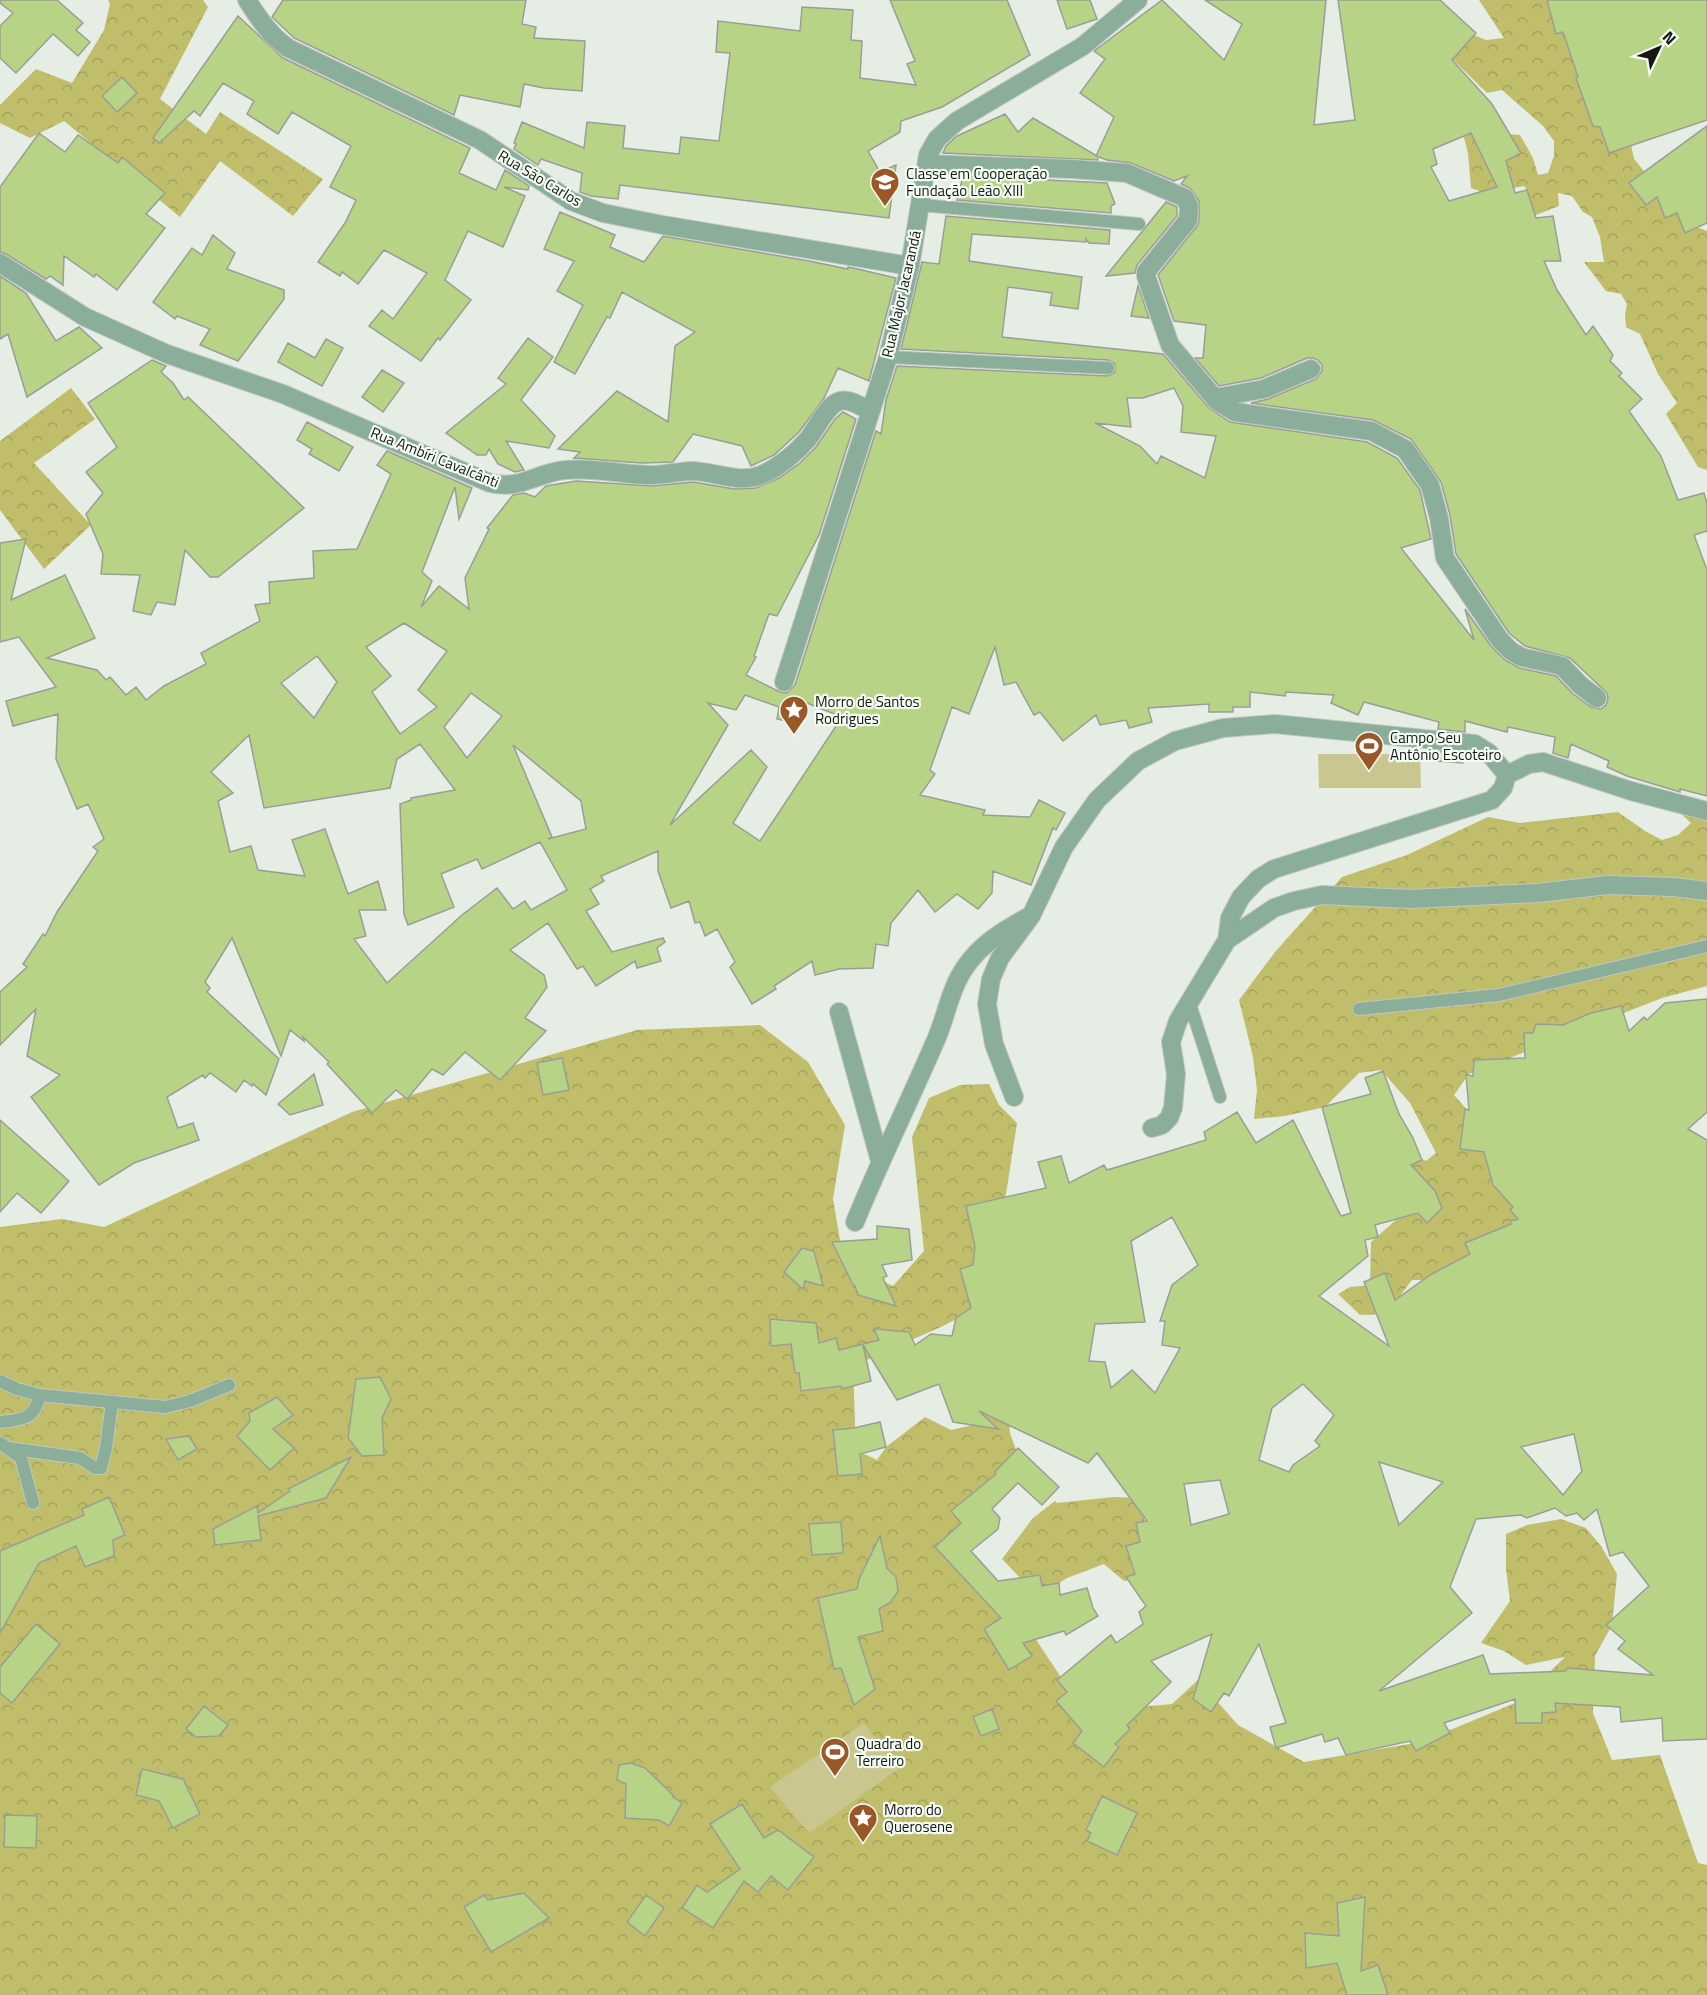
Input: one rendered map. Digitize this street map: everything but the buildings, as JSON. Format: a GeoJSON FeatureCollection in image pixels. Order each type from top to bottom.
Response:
{"type":"FeatureCollection","features":[{"type":"Feature","properties":{"kind":"street","name":"Rua São Carlos"},"geometry":{"type":"LineString","coordinates":[[247,0],[261,23],[275,39],[288,48],[480,140],[571,201],[603,213],[663,225],[910,266]]}},
{"type":"Feature","properties":{"kind":"street","name":"Rua Major Jacarandá"},"geometry":{"type":"LineString","coordinates":[[784,682],[888,357],[910,266],[928,155],[937,139],[957,122],[1083,46],[1138,0]]}},
{"type":"Feature","properties":{"kind":"street"},"geometry":{"type":"LineString","coordinates":[[927,164],[1127,173],[1185,198],[1189,206],[1188,220],[1146,272],[1170,345],[1215,398],[1234,412],[1371,431],[1405,449],[1430,485],[1439,518],[1445,558],[1500,640],[1521,657],[1562,666],[1580,685],[1597,698]]}},
{"type":"Feature","properties":{"kind":"street","name":"Rua Ambíri Cavalcânti"},"geometry":{"type":"LineString","coordinates":[[0,263],[85,317],[167,354],[283,393],[490,483],[504,486],[567,470],[654,475],[692,471],[746,479],[762,474],[782,463],[807,439],[832,405],[839,401],[846,400],[870,411]]}},
{"type":"Feature","properties":{"kind":"street"},"geometry":{"type":"LineString","coordinates":[[1215,398],[1264,389],[1311,369]]}},
{"type":"Feature","properties":{"kind":"street"},"geometry":{"type":"LineString","coordinates":[[1014,1097],[994,1044],[987,1004],[991,979],[1000,958],[1030,916],[1064,847],[1097,800],[1138,760],[1175,741],[1223,728],[1275,724],[1475,744],[1489,753],[1507,775]]}},
{"type":"Feature","properties":{"kind":"street"},"geometry":{"type":"LineString","coordinates":[[1227,940],[1230,918],[1241,897],[1258,879],[1274,869],[1492,800],[1503,789],[1507,775],[1529,764],[1543,762],[1630,792],[1707,811]]}},
{"type":"Feature","properties":{"kind":"street"},"geometry":{"type":"LineString","coordinates":[[1152,1128],[1162,1125],[1169,1118],[1173,1108],[1176,1074],[1171,1042],[1178,1021],[1189,1001],[1227,940],[1274,908],[1322,895],[1411,899],[1538,893],[1608,885],[1673,887],[1707,891]]}},
{"type":"Feature","properties":{"kind":"street"},"geometry":{"type":"LineString","coordinates":[[855,1222],[880,1161],[936,1040],[965,967],[982,947],[1000,932],[1030,916]]}},
{"type":"Feature","properties":{"kind":"street"},"geometry":{"type":"LineString","coordinates":[[839,1012],[880,1161]]}},
{"type":"Feature","properties":{"kind":"lane"},"geometry":{"type":"LineString","coordinates":[[920,205],[1139,225]]}},
{"type":"Feature","properties":{"kind":"lane"},"geometry":{"type":"LineString","coordinates":[[888,357],[1108,368]]}},
{"type":"Feature","properties":{"kind":"lane"},"geometry":{"type":"LineString","coordinates":[[1359,1009],[1499,995],[1707,946]]}},
{"type":"Feature","properties":{"kind":"lane"},"geometry":{"type":"LineString","coordinates":[[1189,1001],[1220,1097]]}},
{"type":"Feature","properties":{"kind":"lane"},"geometry":{"type":"LineString","coordinates":[[0,1381],[39,1395],[165,1407],[190,1401],[229,1385]]}},
{"type":"Feature","properties":{"kind":"lane"},"geometry":{"type":"LineString","coordinates":[[0,1422],[20,1420],[32,1413],[38,1406],[39,1395]]}},
{"type":"Feature","properties":{"kind":"lane"},"geometry":{"type":"LineString","coordinates":[[4,1445],[80,1458],[99,1469],[102,1466],[106,1448],[112,1402]]}},
{"type":"Feature","properties":{"kind":"lane"},"geometry":{"type":"LineString","coordinates":[[4,1445],[21,1458],[33,1503]]}},
{"type":"Feature","properties":{"kind":"green space"},"geometry":{"type":"Polygon","coordinates":[[[108,0],[203,0],[208,7],[160,99],[206,134],[220,112],[323,179],[293,216],[220,161],[180,217],[64,121],[30,138],[0,123],[0,105],[36,69],[72,83],[104,30],[110,4],[108,0]]]}},
{"type":"Feature","properties":{"kind":"green space"},"geometry":{"type":"Polygon","coordinates":[[[1479,0],[1567,0],[1631,145],[1634,159],[1687,223],[1707,231],[1707,470],[1698,467],[1666,414],[1677,403],[1658,374],[1640,334],[1626,327],[1627,304],[1621,294],[1606,291],[1584,262],[1604,262],[1600,237],[1592,217],[1583,212],[1572,196],[1558,193],[1559,206],[1531,217],[1527,190],[1524,186],[1486,193],[1471,188],[1468,153],[1462,130],[1520,135],[1533,158],[1538,175],[1548,173],[1554,156],[1554,141],[1543,126],[1502,90],[1487,93],[1436,43],[1460,29],[1486,40],[1504,38],[1479,0]]]}},
{"type":"Feature","properties":{"kind":"green space"},"geometry":{"type":"Polygon","coordinates":[[[71,388],[95,419],[34,463],[91,525],[44,569],[0,510],[0,441],[71,388]]]}},
{"type":"Feature","properties":{"kind":"green space"},"geometry":{"type":"Polygon","coordinates":[[[1707,802],[1707,986],[1662,998],[1469,1074],[1454,1095],[1491,1136],[1524,1210],[1503,1236],[1429,1280],[1412,1280],[1386,1314],[1360,1315],[1338,1294],[1350,1287],[1370,1285],[1371,1242],[1396,1220],[1406,1205],[1392,1162],[1416,1156],[1426,1161],[1436,1153],[1410,1103],[1381,1070],[1359,1073],[1325,1107],[1285,1116],[1254,1119],[1257,1090],[1253,1057],[1239,1000],[1275,952],[1342,877],[1407,855],[1488,817],[1520,823],[1618,812],[1662,840],[1678,835],[1691,823],[1672,805],[1707,802]]]}},
{"type":"Feature","properties":{"kind":"green space"},"geometry":{"type":"Polygon","coordinates":[[[760,1025],[808,1062],[845,1125],[833,1199],[844,1263],[893,1286],[924,1251],[912,1137],[929,1098],[960,1085],[989,1084],[999,1105],[1017,1123],[995,1265],[997,1298],[943,1326],[853,1366],[856,1450],[877,1460],[886,1447],[925,1417],[951,1430],[977,1424],[975,1396],[1006,1385],[1010,1433],[1019,1458],[986,1500],[969,1558],[1000,1593],[1022,1580],[1002,1559],[1033,1518],[1055,1501],[1057,1503],[1114,1497],[1138,1498],[1145,1522],[1150,1577],[1124,1581],[1104,1564],[1067,1578],[1059,1583],[1031,1632],[1064,1682],[1072,1713],[1172,1704],[1198,1680],[1238,1725],[1304,1762],[1421,1742],[1520,1701],[1565,1657],[1526,1665],[1504,1651],[1481,1643],[1510,1601],[1506,1569],[1506,1534],[1527,1525],[1561,1519],[1586,1528],[1601,1546],[1617,1574],[1612,1625],[1595,1656],[1593,1713],[1612,1760],[1660,1755],[1698,1863],[1707,1865],[1707,1995],[0,1995],[0,1227],[62,1219],[104,1227],[352,1112],[637,1030],[760,1025]]]}},
{"type":"Feature","properties":{"kind":"shaded area","name":"Campo Seu Antônio Escoteiro"},"geometry":{"type":"Polygon","coordinates":[[[1318,754],[1420,754],[1421,788],[1319,788],[1318,754]]]}},
{"type":"Feature","properties":{"kind":"shaded area","name":"Quadra do Terreiro"},"geometry":{"type":"Polygon","coordinates":[[[864,1723],[898,1769],[809,1833],[770,1787],[864,1723]]]}},
{"type":"Feature","properties":{"kind":"place","name":"Classe em Cooperação Fundação Leão XIII"},"geometry":{"type":"Point","coordinates":[885,208]}},
{"type":"Feature","properties":{"kind":"place","name":"Morro de Santos Rodrigues"},"geometry":{"type":"Point","coordinates":[794,736]}},
{"type":"Feature","properties":{"kind":"place","name":"Campo Seu Antônio Escoteiro"},"geometry":{"type":"Point","coordinates":[1369,772]}},
{"type":"Feature","properties":{"kind":"place","name":"Quadra do Terreiro"},"geometry":{"type":"Point","coordinates":[835,1778]}},
{"type":"Feature","properties":{"kind":"place","name":"Morro do Querosene"},"geometry":{"type":"Point","coordinates":[863,1844]}}]}
